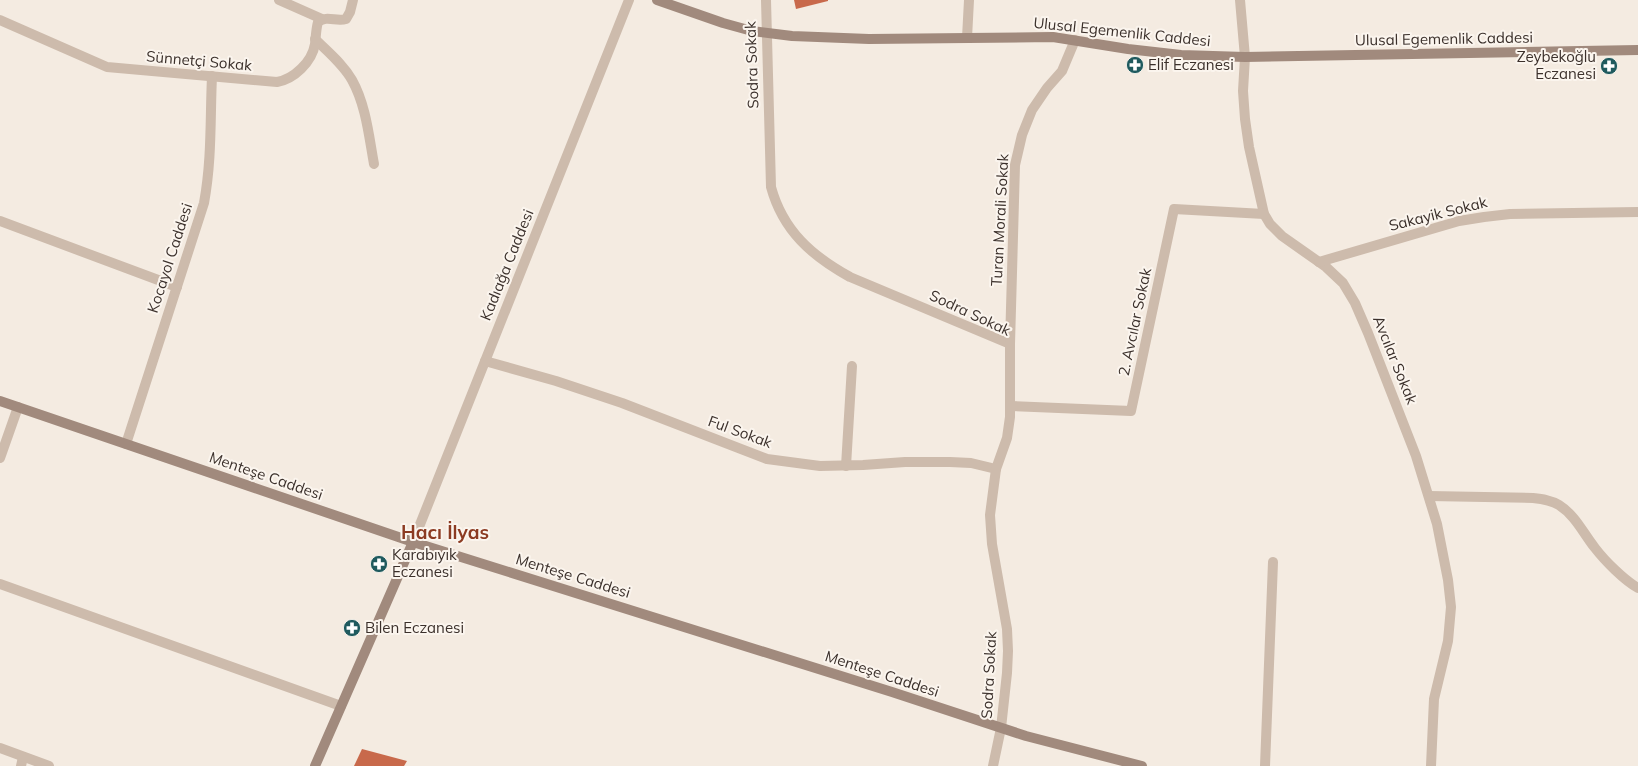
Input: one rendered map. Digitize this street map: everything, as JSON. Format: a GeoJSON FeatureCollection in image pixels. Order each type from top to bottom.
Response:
{"type":"FeatureCollection","features":[{"type":"Feature","properties":{"kind":"street"},"geometry":{"type":"LineString","coordinates":[[280,0],[322,19],[346,19],[350,12],[353,0]]}},
{"type":"Feature","properties":{"kind":"street","name":"Kadıağa Caddesi"},"geometry":{"type":"LineString","coordinates":[[413,542],[630,0]]}},
{"type":"Feature","properties":{"kind":"street","name":"Ulusal Egemenlik Caddesi"},"geometry":{"type":"LineString","coordinates":[[657,0],[722,23],[752,31],[792,36],[869,39],[1053,37],[1128,49],[1181,55],[1245,57],[1638,50]]}},
{"type":"Feature","properties":{"kind":"street","name":"Sodra Sokak"},"geometry":{"type":"LineString","coordinates":[[766,0],[771,187],[776,204],[784,219],[799,240],[813,253],[850,277],[1010,344],[1009,429],[996,469],[990,515],[992,544],[1007,628],[1008,651],[1001,728],[993,766]]}},
{"type":"Feature","properties":{"kind":"street"},"geometry":{"type":"LineString","coordinates":[[967,38],[969,0]]}},
{"type":"Feature","properties":{"kind":"street","name":"Avcılar Sokak"},"geometry":{"type":"LineString","coordinates":[[1240,0],[1245,57],[1243,91],[1245,118],[1249,147],[1264,214],[1270,224],[1282,236],[1326,267],[1343,283],[1355,303],[1416,456],[1437,524],[1448,580],[1451,607],[1448,641],[1434,698],[1431,766]]}},
{"type":"Feature","properties":{"kind":"street","name":"Sünnetçi Sokak"},"geometry":{"type":"LineString","coordinates":[[0,20],[107,67],[268,82],[284,81],[292,77],[309,58],[315,45],[318,22],[322,19]]}},
{"type":"Feature","properties":{"kind":"street"},"geometry":{"type":"LineString","coordinates":[[315,39],[343,67],[352,79],[358,92],[374,164]]}},
{"type":"Feature","properties":{"kind":"street","name":"Turan Morali Sokak"},"geometry":{"type":"LineString","coordinates":[[1010,344],[1015,165],[1022,135],[1032,110],[1047,88],[1062,71],[1075,40]]}},
{"type":"Feature","properties":{"kind":"street","name":"Kocayol Caddesi"},"geometry":{"type":"LineString","coordinates":[[126,444],[204,203],[211,152],[212,76]]}},
{"type":"Feature","properties":{"kind":"street","name":"2. Avcılar Sokak"},"geometry":{"type":"LineString","coordinates":[[1010,406],[1131,411],[1174,209],[1264,214]]}},
{"type":"Feature","properties":{"kind":"street","name":"Sakayik Sokak"},"geometry":{"type":"LineString","coordinates":[[1319,262],[1459,221],[1484,217],[1510,214],[1638,212]]}},
{"type":"Feature","properties":{"kind":"street"},"geometry":{"type":"LineString","coordinates":[[0,221],[177,287]]}},
{"type":"Feature","properties":{"kind":"street","name":"Ful Sokak"},"geometry":{"type":"LineString","coordinates":[[485,361],[556,381],[622,404],[767,459],[820,466],[929,461],[971,463],[996,469]]}},
{"type":"Feature","properties":{"kind":"street"},"geometry":{"type":"LineString","coordinates":[[846,466],[852,366]]}},
{"type":"Feature","properties":{"kind":"street","name":"Menteşe Caddesi"},"geometry":{"type":"LineString","coordinates":[[0,401],[413,542],[892,692],[1001,728],[1048,742],[1142,766]]}},
{"type":"Feature","properties":{"kind":"street"},"geometry":{"type":"LineString","coordinates":[[0,458],[18,407]]}},
{"type":"Feature","properties":{"kind":"street"},"geometry":{"type":"LineString","coordinates":[[1429,496],[1533,498],[1549,500],[1559,505],[1572,515],[1595,547],[1610,564],[1638,588]]}},
{"type":"Feature","properties":{"kind":"street"},"geometry":{"type":"LineString","coordinates":[[315,766],[413,542]]}},
{"type":"Feature","properties":{"kind":"street"},"geometry":{"type":"LineString","coordinates":[[1265,766],[1273,562]]}},
{"type":"Feature","properties":{"kind":"street"},"geometry":{"type":"LineString","coordinates":[[0,584],[341,706]]}},
{"type":"Feature","properties":{"kind":"street"},"geometry":{"type":"LineString","coordinates":[[0,748],[22,761],[49,766]]}},
{"type":"Feature","properties":{"kind":"building"},"geometry":{"type":"Polygon","coordinates":[[[794,0],[828,0],[828,1],[796,9],[794,0]]]}},
{"type":"Feature","properties":{"kind":"building"},"geometry":{"type":"Polygon","coordinates":[[[362,749],[407,761],[404,766],[354,766],[362,749]]]}},
{"type":"Feature","properties":{"kind":"place","name":"Elif Eczanesi"},"geometry":{"type":"Point","coordinates":[1135,65]}},
{"type":"Feature","properties":{"kind":"place","name":"Zeybekoğlu Eczanesi"},"geometry":{"type":"Point","coordinates":[1609,66]}},
{"type":"Feature","properties":{"kind":"place","name":"Karabıyık Eczanesi"},"geometry":{"type":"Point","coordinates":[379,564]}},
{"type":"Feature","properties":{"kind":"place","name":"Bilen Eczanesi"},"geometry":{"type":"Point","coordinates":[352,628]}},
{"type":"Feature","properties":{"kind":"district","name":"Hacı İlyas"},"geometry":{"type":"Point","coordinates":[445,532]}}]}
